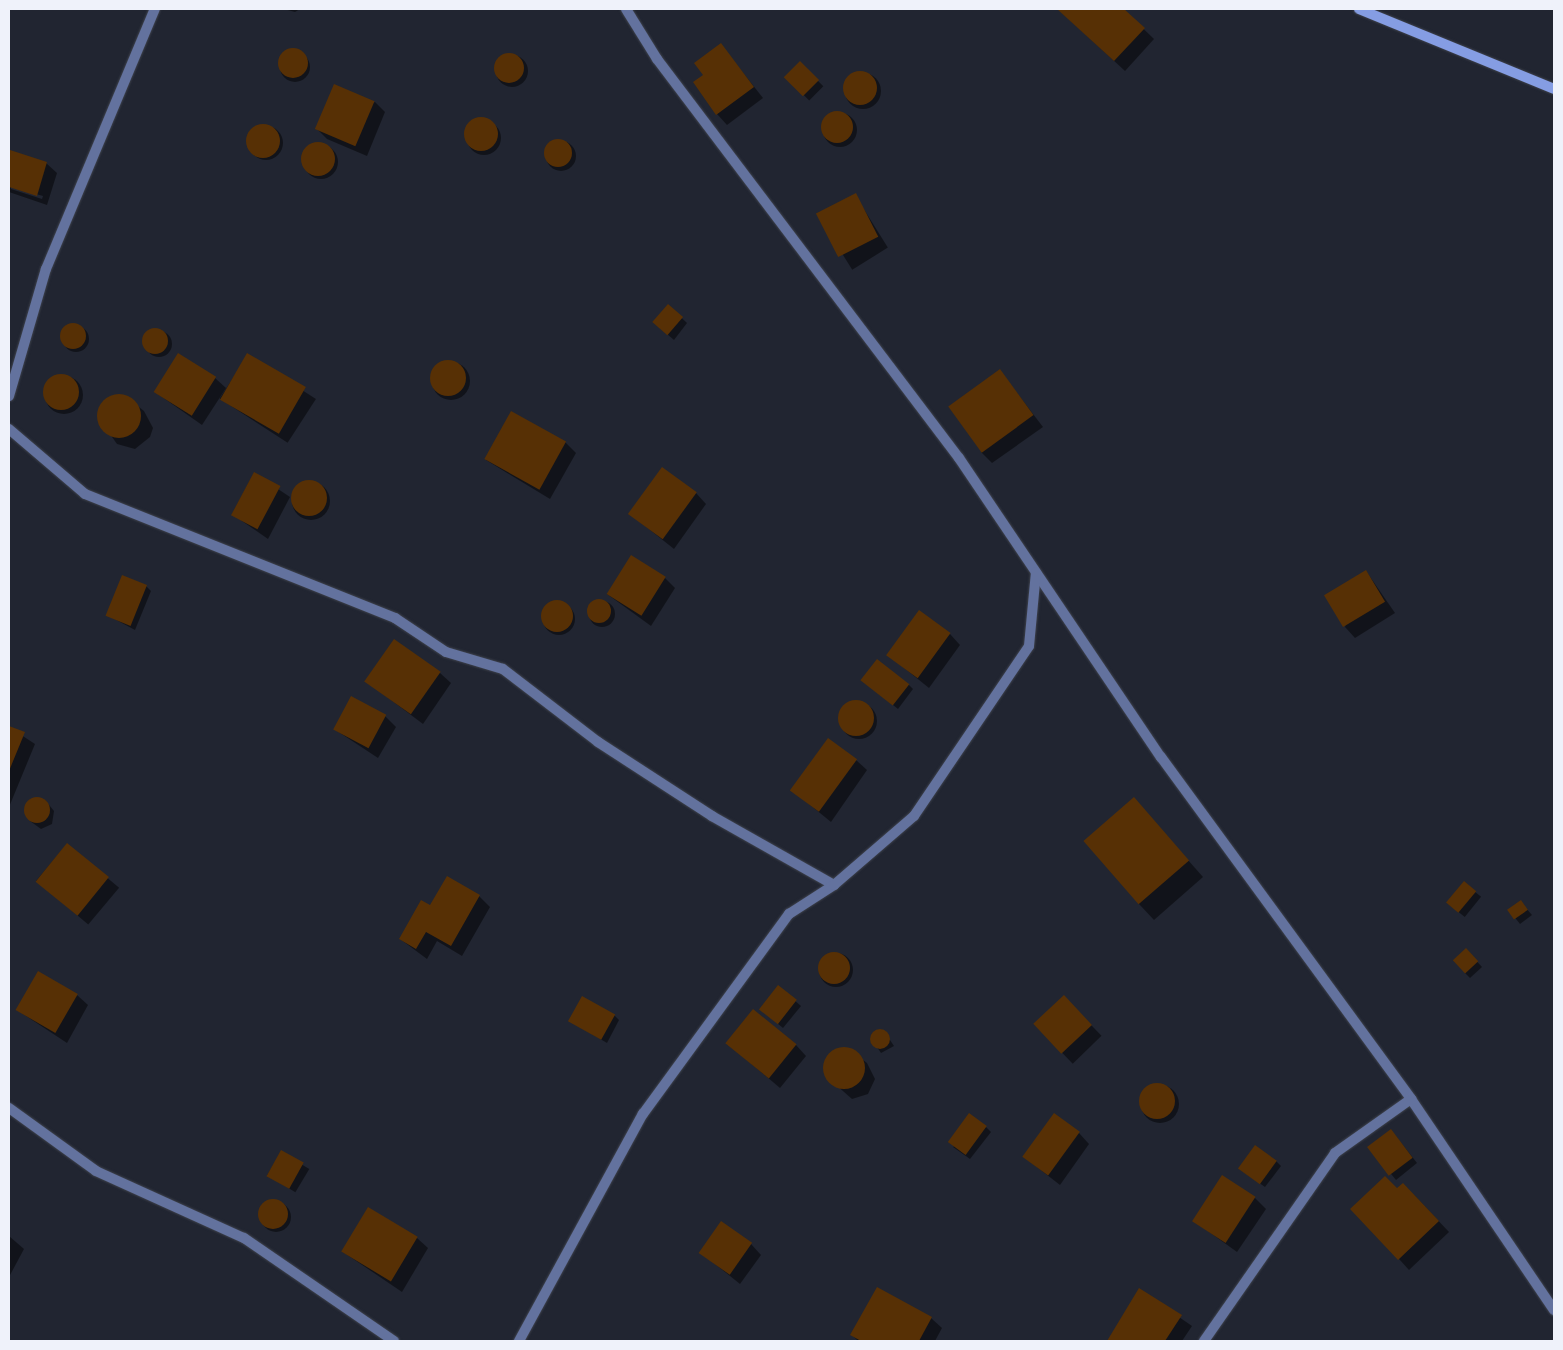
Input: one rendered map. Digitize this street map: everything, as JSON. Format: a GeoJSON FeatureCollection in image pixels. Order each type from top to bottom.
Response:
{"type":"FeatureCollection","features":[{"type":"Feature","properties":{"kind":"street"},"geometry":{"type":"LineString","coordinates":[[9,396],[46,269],[155,9]]}},
{"type":"Feature","properties":{"kind":"street"},"geometry":{"type":"LineString","coordinates":[[626,9],[657,59],[918,404],[1036,572],[1161,757],[1411,1099],[1554,1310]]}},
{"type":"Feature","properties":{"kind":"street"},"geometry":{"type":"LineString","coordinates":[[1359,9],[1554,90]]}},
{"type":"Feature","properties":{"kind":"street"},"geometry":{"type":"LineString","coordinates":[[9,429],[85,494],[396,618],[446,652],[503,669],[598,742],[712,816],[834,885]]}},
{"type":"Feature","properties":{"kind":"street"},"geometry":{"type":"LineString","coordinates":[[520,1341],[644,1114],[789,914],[834,885],[914,816],[1029,646],[1036,572]]}},
{"type":"Feature","properties":{"kind":"street"},"geometry":{"type":"LineString","coordinates":[[1204,1341],[1336,1152],[1411,1099]]}},
{"type":"Feature","properties":{"kind":"street"},"geometry":{"type":"LineString","coordinates":[[9,1108],[96,1171],[244,1238],[394,1341]]}},
{"type":"Feature","properties":{"kind":"building"},"geometry":{"type":"Polygon","coordinates":[[[1057,9],[1124,9],[1145,28],[1114,61],[1057,9]]]}},
{"type":"Feature","properties":{"kind":"building"},"geometry":{"type":"Polygon","coordinates":[[[721,43],[754,87],[716,115],[693,82],[703,75],[694,63],[721,43]]]}},
{"type":"Feature","properties":{"kind":"building"},"geometry":{"type":"Polygon","coordinates":[[[293,48],[304,52],[308,63],[304,74],[293,78],[282,74],[278,63],[282,52],[293,48]]]}},
{"type":"Feature","properties":{"kind":"building"},"geometry":{"type":"Polygon","coordinates":[[[509,53],[520,57],[524,68],[520,79],[509,83],[498,79],[494,68],[498,57],[509,53]]]}},
{"type":"Feature","properties":{"kind":"building"},"geometry":{"type":"Polygon","coordinates":[[[800,61],[819,80],[803,96],[784,77],[800,61]]]}},
{"type":"Feature","properties":{"kind":"building"},"geometry":{"type":"Polygon","coordinates":[[[860,71],[867,72],[872,76],[876,81],[876,95],[872,100],[867,104],[860,105],[853,104],[848,100],[844,95],[843,88],[844,81],[848,76],[853,72],[860,71]]]}},
{"type":"Feature","properties":{"kind":"building"},"geometry":{"type":"Polygon","coordinates":[[[334,84],[375,101],[355,146],[315,129],[334,84]]]}},
{"type":"Feature","properties":{"kind":"building"},"geometry":{"type":"Polygon","coordinates":[[[837,111],[843,112],[848,116],[852,121],[852,133],[848,138],[843,142],[837,143],[831,142],[826,138],[822,133],[821,127],[822,121],[826,116],[831,112],[837,111]]]}},
{"type":"Feature","properties":{"kind":"building"},"geometry":{"type":"Polygon","coordinates":[[[481,117],[493,122],[498,134],[493,146],[481,151],[469,146],[464,134],[469,122],[481,117]]]}},
{"type":"Feature","properties":{"kind":"building"},"geometry":{"type":"Polygon","coordinates":[[[263,124],[275,129],[280,141],[275,153],[263,158],[251,153],[246,141],[251,129],[263,124]]]}},
{"type":"Feature","properties":{"kind":"building"},"geometry":{"type":"Polygon","coordinates":[[[558,139],[568,143],[572,153],[568,163],[558,167],[548,163],[544,153],[548,143],[558,139]]]}},
{"type":"Feature","properties":{"kind":"building"},"geometry":{"type":"Polygon","coordinates":[[[318,142],[330,147],[335,159],[330,171],[318,176],[306,171],[301,159],[306,147],[318,142]]]}},
{"type":"Feature","properties":{"kind":"building"},"geometry":{"type":"Polygon","coordinates":[[[10,150],[47,162],[37,196],[9,187],[10,150]]]}},
{"type":"Feature","properties":{"kind":"building"},"geometry":{"type":"Polygon","coordinates":[[[856,193],[878,237],[838,257],[816,213],[856,193]]]}},
{"type":"Feature","properties":{"kind":"building"},"geometry":{"type":"Polygon","coordinates":[[[668,304],[683,317],[667,335],[652,322],[668,304]]]}},
{"type":"Feature","properties":{"kind":"building"},"geometry":{"type":"Polygon","coordinates":[[[73,323],[82,327],[86,336],[82,345],[73,349],[64,345],[60,336],[64,327],[73,323]]]}},
{"type":"Feature","properties":{"kind":"building"},"geometry":{"type":"Polygon","coordinates":[[[155,328],[164,332],[168,341],[164,350],[155,354],[146,350],[142,341],[146,332],[155,328]]]}},
{"type":"Feature","properties":{"kind":"building"},"geometry":{"type":"Polygon","coordinates":[[[178,353],[216,377],[192,416],[154,392],[178,353]]]}},
{"type":"Feature","properties":{"kind":"building"},"geometry":{"type":"Polygon","coordinates":[[[247,353],[306,387],[279,434],[220,400],[247,353]]]}},
{"type":"Feature","properties":{"kind":"building"},"geometry":{"type":"Polygon","coordinates":[[[448,360],[455,361],[461,365],[465,371],[465,385],[461,391],[455,395],[448,396],[441,395],[435,391],[431,385],[430,378],[431,371],[435,365],[441,361],[448,360]]]}},
{"type":"Feature","properties":{"kind":"building"},"geometry":{"type":"Polygon","coordinates":[[[1000,369],[1034,415],[982,453],[948,407],[1000,369]]]}},
{"type":"Feature","properties":{"kind":"building"},"geometry":{"type":"Polygon","coordinates":[[[61,374],[68,375],[74,379],[78,385],[78,399],[74,405],[68,409],[61,410],[54,409],[48,405],[44,399],[43,392],[44,385],[48,379],[54,375],[61,374]]]}},
{"type":"Feature","properties":{"kind":"building"},"geometry":{"type":"Polygon","coordinates":[[[123,394],[135,400],[140,407],[140,425],[135,432],[128,437],[115,438],[107,435],[100,428],[97,412],[100,404],[107,397],[123,394]]]}},
{"type":"Feature","properties":{"kind":"building"},"geometry":{"type":"Polygon","coordinates":[[[511,411],[566,442],[539,490],[484,459],[511,411]]]}},
{"type":"Feature","properties":{"kind":"building"},"geometry":{"type":"Polygon","coordinates":[[[662,467],[697,492],[663,539],[628,514],[662,467]]]}},
{"type":"Feature","properties":{"kind":"building"},"geometry":{"type":"Polygon","coordinates":[[[254,472],[280,486],[257,529],[231,515],[254,472]]]}},
{"type":"Feature","properties":{"kind":"building"},"geometry":{"type":"Polygon","coordinates":[[[309,480],[316,481],[322,485],[326,491],[326,505],[322,511],[316,515],[309,516],[302,515],[296,511],[292,505],[291,498],[292,491],[296,485],[302,481],[309,480]]]}},
{"type":"Feature","properties":{"kind":"building"},"geometry":{"type":"Polygon","coordinates":[[[631,555],[666,577],[641,616],[607,594],[631,555]]]}},
{"type":"Feature","properties":{"kind":"building"},"geometry":{"type":"Polygon","coordinates":[[[1366,570],[1385,602],[1343,627],[1324,595],[1366,570]]]}},
{"type":"Feature","properties":{"kind":"building"},"geometry":{"type":"Polygon","coordinates":[[[122,575],[147,585],[131,626],[106,616],[122,575]]]}},
{"type":"Feature","properties":{"kind":"building"},"geometry":{"type":"Polygon","coordinates":[[[594,599],[604,599],[611,606],[611,616],[604,623],[594,623],[587,616],[587,606],[594,599]]]}},
{"type":"Feature","properties":{"kind":"building"},"geometry":{"type":"Polygon","coordinates":[[[557,600],[568,605],[573,616],[568,627],[557,632],[546,627],[541,616],[546,605],[557,600]]]}},
{"type":"Feature","properties":{"kind":"building"},"geometry":{"type":"Polygon","coordinates":[[[919,610],[951,633],[918,678],[886,655],[919,610]]]}},
{"type":"Feature","properties":{"kind":"building"},"geometry":{"type":"Polygon","coordinates":[[[394,639],[441,672],[411,714],[364,682],[394,639]]]}},
{"type":"Feature","properties":{"kind":"building"},"geometry":{"type":"Polygon","coordinates":[[[877,659],[909,684],[893,706],[860,680],[877,659]]]}},
{"type":"Feature","properties":{"kind":"building"},"geometry":{"type":"Polygon","coordinates":[[[351,696],[386,715],[368,748],[333,730],[351,696]]]}},
{"type":"Feature","properties":{"kind":"building"},"geometry":{"type":"Polygon","coordinates":[[[856,700],[863,701],[869,705],[873,711],[873,725],[869,731],[863,735],[856,736],[849,735],[843,731],[839,725],[838,718],[839,711],[843,705],[849,701],[856,700]]]}},
{"type":"Feature","properties":{"kind":"building"},"geometry":{"type":"Polygon","coordinates":[[[9,726],[25,732],[9,771],[9,726]]]}},
{"type":"Feature","properties":{"kind":"building"},"geometry":{"type":"Polygon","coordinates":[[[828,738],[857,759],[819,812],[790,791],[828,738]]]}},
{"type":"Feature","properties":{"kind":"building"},"geometry":{"type":"Polygon","coordinates":[[[37,797],[46,801],[50,810],[46,819],[37,823],[28,819],[24,810],[28,801],[37,797]]]}},
{"type":"Feature","properties":{"kind":"building"},"geometry":{"type":"Polygon","coordinates":[[[1134,797],[1189,860],[1139,904],[1083,841],[1134,797]]]}},
{"type":"Feature","properties":{"kind":"building"},"geometry":{"type":"Polygon","coordinates":[[[67,843],[109,877],[77,916],[36,882],[67,843]]]}},
{"type":"Feature","properties":{"kind":"building"},"geometry":{"type":"Polygon","coordinates":[[[447,876],[480,895],[451,946],[426,932],[416,949],[399,939],[421,900],[430,905],[447,876]]]}},
{"type":"Feature","properties":{"kind":"building"},"geometry":{"type":"Polygon","coordinates":[[[1464,881],[1476,891],[1458,913],[1446,902],[1464,881]]]}},
{"type":"Feature","properties":{"kind":"building"},"geometry":{"type":"Polygon","coordinates":[[[1521,900],[1528,910],[1514,920],[1507,910],[1521,900]]]}},
{"type":"Feature","properties":{"kind":"building"},"geometry":{"type":"Polygon","coordinates":[[[1466,948],[1478,961],[1465,973],[1453,960],[1466,948]]]}},
{"type":"Feature","properties":{"kind":"building"},"geometry":{"type":"Polygon","coordinates":[[[834,952],[846,956],[850,968],[846,980],[834,984],[822,980],[818,968],[822,956],[834,952]]]}},
{"type":"Feature","properties":{"kind":"building"},"geometry":{"type":"Polygon","coordinates":[[[38,971],[78,994],[55,1033],[16,1010],[38,971]]]}},
{"type":"Feature","properties":{"kind":"building"},"geometry":{"type":"Polygon","coordinates":[[[778,985],[797,1000],[778,1024],[759,1009],[778,985]]]}},
{"type":"Feature","properties":{"kind":"building"},"geometry":{"type":"Polygon","coordinates":[[[1064,995],[1092,1025],[1061,1054],[1033,1024],[1064,995]]]}},
{"type":"Feature","properties":{"kind":"building"},"geometry":{"type":"Polygon","coordinates":[[[582,996],[615,1014],[601,1040],[568,1021],[582,996]]]}},
{"type":"Feature","properties":{"kind":"building"},"geometry":{"type":"Polygon","coordinates":[[[753,1009],[797,1044],[769,1078],[725,1043],[753,1009]]]}},
{"type":"Feature","properties":{"kind":"building"},"geometry":{"type":"Polygon","coordinates":[[[880,1029],[887,1032],[890,1039],[887,1046],[880,1049],[873,1046],[870,1039],[873,1032],[880,1029]]]}},
{"type":"Feature","properties":{"kind":"building"},"geometry":{"type":"Polygon","coordinates":[[[844,1047],[859,1053],[865,1068],[859,1083],[844,1089],[829,1083],[823,1068],[829,1053],[844,1047]]]}},
{"type":"Feature","properties":{"kind":"building"},"geometry":{"type":"Polygon","coordinates":[[[1157,1083],[1164,1084],[1170,1088],[1174,1094],[1174,1108],[1170,1114],[1164,1118],[1157,1119],[1150,1118],[1144,1114],[1140,1108],[1139,1101],[1140,1094],[1144,1088],[1150,1084],[1157,1083]]]}},
{"type":"Feature","properties":{"kind":"building"},"geometry":{"type":"Polygon","coordinates":[[[969,1113],[987,1126],[966,1155],[948,1142],[969,1113]]]}},
{"type":"Feature","properties":{"kind":"building"},"geometry":{"type":"Polygon","coordinates":[[[1054,1113],[1080,1132],[1048,1175],[1022,1157],[1054,1113]]]}},
{"type":"Feature","properties":{"kind":"building"},"geometry":{"type":"Polygon","coordinates":[[[1391,1129],[1413,1158],[1389,1176],[1367,1147],[1391,1129]]]}},
{"type":"Feature","properties":{"kind":"building"},"geometry":{"type":"Polygon","coordinates":[[[1255,1145],[1277,1161],[1260,1184],[1238,1168],[1255,1145]]]}},
{"type":"Feature","properties":{"kind":"building"},"geometry":{"type":"Polygon","coordinates":[[[281,1150],[304,1163],[289,1189],[266,1176],[281,1150]]]}},
{"type":"Feature","properties":{"kind":"building"},"geometry":{"type":"Polygon","coordinates":[[[1222,1175],[1256,1197],[1226,1243],[1192,1221],[1222,1175]]]}},
{"type":"Feature","properties":{"kind":"building"},"geometry":{"type":"Polygon","coordinates":[[[1385,1176],[1397,1188],[1403,1183],[1439,1221],[1398,1260],[1350,1209],[1385,1176]]]}},
{"type":"Feature","properties":{"kind":"building"},"geometry":{"type":"Polygon","coordinates":[[[273,1199],[284,1203],[288,1214],[284,1225],[273,1229],[262,1225],[258,1214],[262,1203],[273,1199]]]}},
{"type":"Feature","properties":{"kind":"building"},"geometry":{"type":"Polygon","coordinates":[[[368,1207],[418,1237],[391,1281],[341,1252],[368,1207]]]}},
{"type":"Feature","properties":{"kind":"building"},"geometry":{"type":"Polygon","coordinates":[[[721,1221],[752,1243],[730,1275],[699,1253],[721,1221]]]}},
{"type":"Feature","properties":{"kind":"building"},"geometry":{"type":"Polygon","coordinates":[[[877,1287],[932,1317],[919,1341],[861,1341],[850,1335],[877,1287]]]}},
{"type":"Feature","properties":{"kind":"building"},"geometry":{"type":"Polygon","coordinates":[[[1139,1288],[1182,1315],[1165,1341],[1107,1341],[1139,1288]]]}}]}
